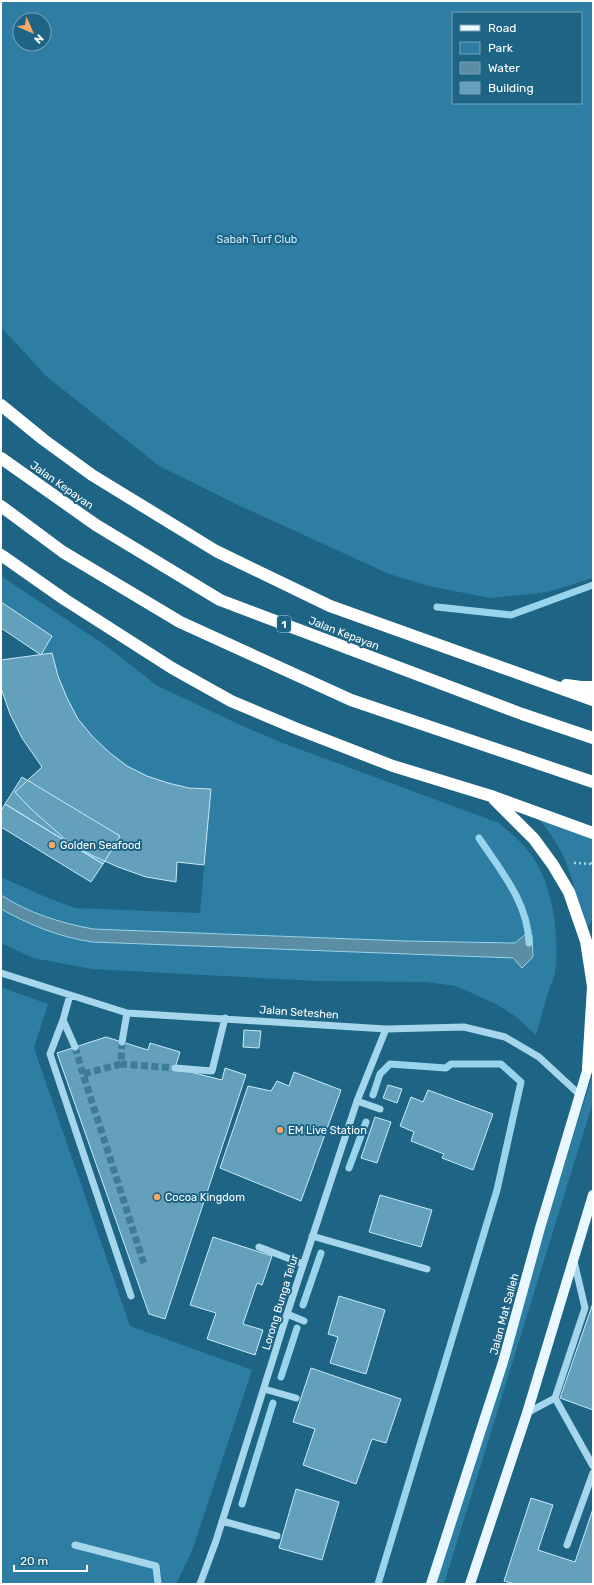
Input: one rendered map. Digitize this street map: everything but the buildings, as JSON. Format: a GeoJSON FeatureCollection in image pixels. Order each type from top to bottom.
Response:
{"type":"FeatureCollection","features":[{"type":"Feature","properties":{"kind":"highway"},"geometry":{"type":"LineString","coordinates":[[1,405],[44,440],[92,475],[216,552],[330,606],[593,700]]}},
{"type":"Feature","properties":{"kind":"highway","name":"Jalan Kepayan"},"geometry":{"type":"LineString","coordinates":[[1,458],[96,524],[220,600],[522,714],[593,738]]}},
{"type":"Feature","properties":{"kind":"highway"},"geometry":{"type":"LineString","coordinates":[[1,506],[63,552],[180,622],[351,700],[593,782]]}},
{"type":"Feature","properties":{"kind":"highway"},"geometry":{"type":"LineString","coordinates":[[1,555],[64,599],[172,668],[231,701],[295,728],[393,766],[491,796],[593,833]]}},
{"type":"Feature","properties":{"kind":"highway"},"geometry":{"type":"LineString","coordinates":[[541,681],[581,687],[593,687]]}},
{"type":"Feature","properties":{"kind":"highway"},"geometry":{"type":"LineString","coordinates":[[491,796],[534,839],[553,865],[569,892],[586,941],[593,987],[588,1068]]}},
{"type":"Feature","properties":{"kind":"main road","name":"Jalan Mat Salleh"},"geometry":{"type":"LineString","coordinates":[[431,1584],[503,1362],[540,1228],[593,1050]]}},
{"type":"Feature","properties":{"kind":"main road"},"geometry":{"type":"LineString","coordinates":[[470,1584],[527,1413],[593,1195]]}},
{"type":"Feature","properties":{"kind":"street","name":"Jalan Seteshen"},"geometry":{"type":"LineString","coordinates":[[1,973],[127,1013],[386,1029],[464,1027],[504,1037],[539,1057],[580,1095]]}},
{"type":"Feature","properties":{"kind":"street"},"geometry":{"type":"LineString","coordinates":[[70,995],[63,1020],[50,1054],[131,1296]]}},
{"type":"Feature","properties":{"kind":"street"},"geometry":{"type":"LineString","coordinates":[[122,1042],[127,1013]]}},
{"type":"Feature","properties":{"kind":"street"},"geometry":{"type":"LineString","coordinates":[[175,1068],[212,1071],[225,1018]]}},
{"type":"Feature","properties":{"kind":"street"},"geometry":{"type":"LineString","coordinates":[[63,1020],[75,1047]]}},
{"type":"Feature","properties":{"kind":"street","name":"Lorong Bunga Telur"},"geometry":{"type":"LineString","coordinates":[[200,1584],[222,1521],[312,1236],[357,1101],[386,1029]]}},
{"type":"Feature","properties":{"kind":"street"},"geometry":{"type":"LineString","coordinates":[[357,1101],[380,1109]]}},
{"type":"Feature","properties":{"kind":"street"},"geometry":{"type":"LineString","coordinates":[[312,1236],[426,1269]]}},
{"type":"Feature","properties":{"kind":"street"},"geometry":{"type":"LineString","coordinates":[[259,1247],[303,1264]]}},
{"type":"Feature","properties":{"kind":"street"},"geometry":{"type":"LineString","coordinates":[[527,1413],[555,1398],[585,1308],[574,1260]]}},
{"type":"Feature","properties":{"kind":"street"},"geometry":{"type":"LineString","coordinates":[[287,1314],[304,1321]]}},
{"type":"Feature","properties":{"kind":"street"},"geometry":{"type":"LineString","coordinates":[[264,1389],[296,1398]]}},
{"type":"Feature","properties":{"kind":"street"},"geometry":{"type":"LineString","coordinates":[[555,1398],[593,1466]]}},
{"type":"Feature","properties":{"kind":"street"},"geometry":{"type":"LineString","coordinates":[[567,1545],[593,1473]]}},
{"type":"Feature","properties":{"kind":"street"},"geometry":{"type":"LineString","coordinates":[[222,1521],[277,1536]]}},
{"type":"Feature","properties":{"kind":"street"},"geometry":{"type":"LineString","coordinates":[[75,1545],[156,1566],[158,1584]]}},
{"type":"Feature","properties":{"kind":"path"},"geometry":{"type":"LineString","coordinates":[[572,863],[593,864],[593,860]]}},
{"type":"Feature","properties":{"kind":"green space","name":"Sabah Turf Club"},"geometry":{"type":"Polygon","coordinates":[[[1,1],[593,1],[593,578],[548,592],[490,598],[429,586],[389,574],[238,505],[159,466],[46,376],[1,327],[1,1]]]}},
{"type":"Feature","properties":{"kind":"green space"},"geometry":{"type":"Polygon","coordinates":[[[1,576],[108,647],[156,685],[280,742],[499,823],[523,845],[538,865],[549,894],[553,910],[556,943],[555,973],[536,1035],[515,1016],[496,1004],[456,986],[426,982],[317,981],[92,969],[33,958],[1,943],[1,909],[45,930],[92,942],[513,958],[522,968],[533,956],[532,935],[526,934],[516,943],[406,941],[93,929],[69,924],[34,912],[1,895],[1,877],[48,898],[75,908],[200,913],[211,790],[168,784],[152,779],[136,772],[108,752],[95,740],[83,726],[66,697],[52,653],[41,655],[52,636],[1,602],[1,576]]]}},
{"type":"Feature","properties":{"kind":"green space"},"geometry":{"type":"Polygon","coordinates":[[[536,816],[593,835],[593,917],[590,925],[587,926],[581,922],[572,878],[562,853],[555,840],[536,816]]]}},
{"type":"Feature","properties":{"kind":"green space"},"geometry":{"type":"Polygon","coordinates":[[[1,987],[48,1004],[34,1048],[130,1326],[252,1370],[192,1551],[176,1584],[1,1584],[1,987]]]}},
{"type":"Feature","properties":{"kind":"green space"},"geometry":{"type":"Polygon","coordinates":[[[593,1073],[593,1102],[444,1584],[431,1584],[503,1362],[593,1073]]]}},
{"type":"Feature","properties":{"kind":"water"},"geometry":{"type":"Polygon","coordinates":[[[1,895],[34,912],[69,924],[93,929],[406,941],[515,943],[526,934],[532,935],[533,957],[522,968],[513,958],[92,942],[56,934],[12,915],[1,909],[1,895]]]}},
{"type":"Feature","properties":{"kind":"waterway"},"geometry":{"type":"LineString","coordinates":[[437,607],[511,615],[593,585]]}},
{"type":"Feature","properties":{"kind":"waterway"},"geometry":{"type":"LineString","coordinates":[[479,838],[512,887],[524,914],[529,943]]}},
{"type":"Feature","properties":{"kind":"waterway"},"geometry":{"type":"LineString","coordinates":[[373,1095],[380,1074],[390,1064],[446,1068],[451,1064],[501,1064],[521,1082],[497,1190],[378,1584]]}},
{"type":"Feature","properties":{"kind":"waterway"},"geometry":{"type":"LineString","coordinates":[[349,1168],[366,1122]]}},
{"type":"Feature","properties":{"kind":"waterway"},"geometry":{"type":"LineString","coordinates":[[303,1305],[321,1253]]}},
{"type":"Feature","properties":{"kind":"waterway"},"geometry":{"type":"LineString","coordinates":[[281,1377],[297,1328]]}},
{"type":"Feature","properties":{"kind":"waterway"},"geometry":{"type":"LineString","coordinates":[[242,1504],[273,1403]]}},
{"type":"Feature","properties":{"kind":"tunnel"},"geometry":{"type":"LineString","coordinates":[[122,1042],[121,1064],[175,1068]]}},
{"type":"Feature","properties":{"kind":"tunnel"},"geometry":{"type":"LineString","coordinates":[[75,1047],[83,1074]]}},
{"type":"Feature","properties":{"kind":"tunnel"},"geometry":{"type":"LineString","coordinates":[[121,1064],[83,1074],[144,1264]]}},
{"type":"Feature","properties":{"kind":"place","name":"Golden Seafood"},"geometry":{"type":"Point","coordinates":[52,845]}},
{"type":"Feature","properties":{"kind":"place","name":"EM Live Station"},"geometry":{"type":"Point","coordinates":[280,1130]}},
{"type":"Feature","properties":{"kind":"place","name":"Cocoa Kingdom"},"geometry":{"type":"Point","coordinates":[157,1197]}}]}
